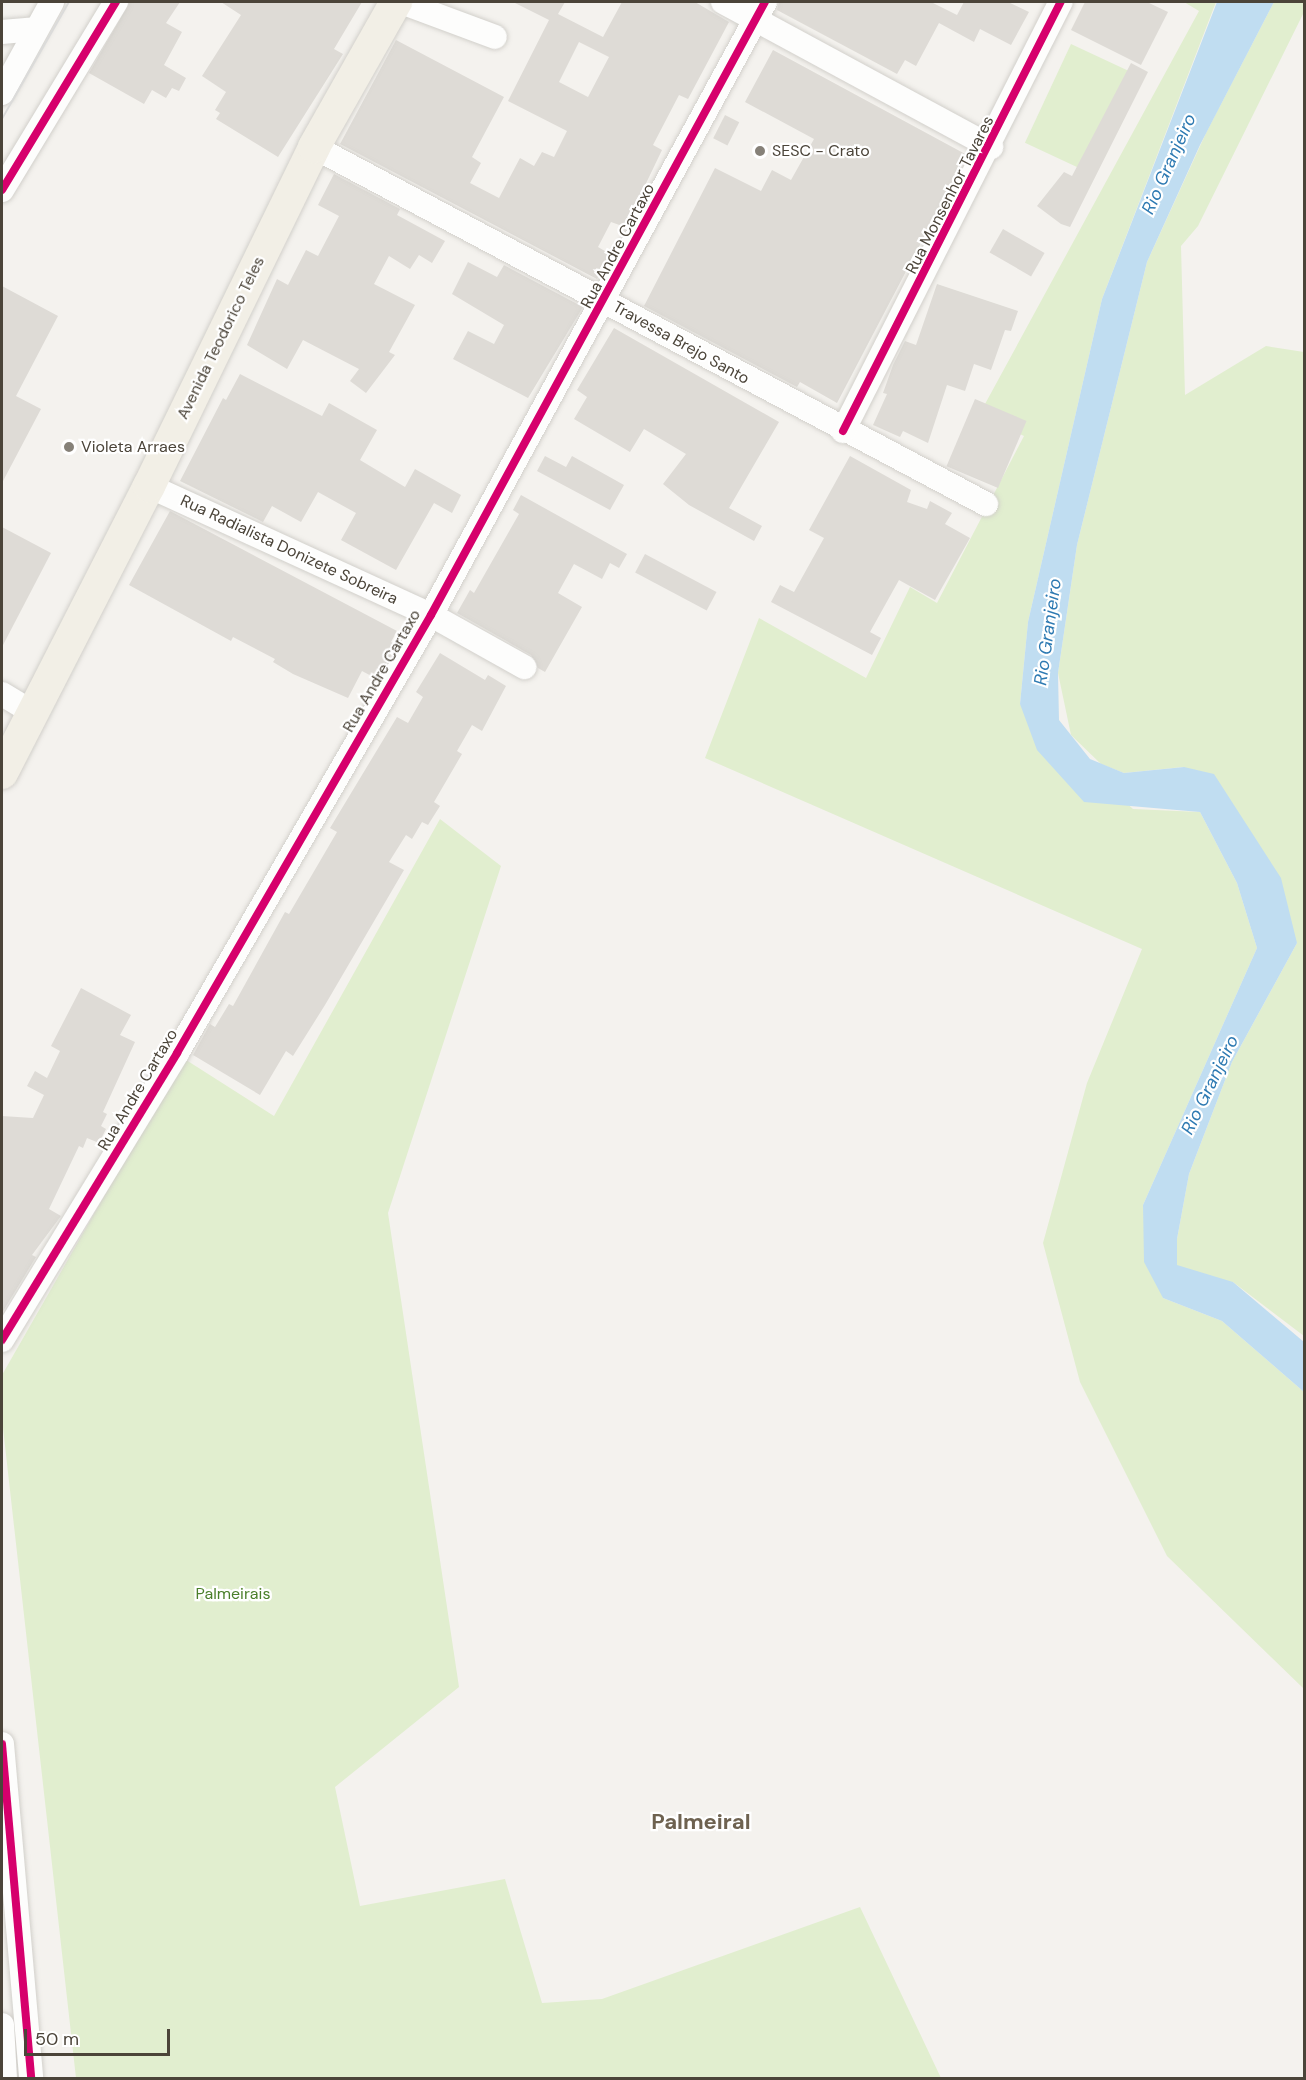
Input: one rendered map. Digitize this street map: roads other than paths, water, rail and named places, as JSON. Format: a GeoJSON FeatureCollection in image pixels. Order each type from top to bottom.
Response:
{"type":"FeatureCollection","features":[{"type":"Feature","properties":{"kind":"main road","name":"Avenida Teodorico Teles"},"geometry":{"type":"LineString","coordinates":[[2,773],[149,486],[314,147],[396,2]]}},
{"type":"Feature","properties":{"kind":"street"},"geometry":{"type":"LineString","coordinates":[[2,93],[35,29],[52,2]]}},
{"type":"Feature","properties":{"kind":"street"},"geometry":{"type":"LineString","coordinates":[[2,190],[58,92],[116,2]]}},
{"type":"Feature","properties":{"kind":"street"},"geometry":{"type":"LineString","coordinates":[[401,2],[495,37]]}},
{"type":"Feature","properties":{"kind":"street"},"geometry":{"type":"LineString","coordinates":[[723,2],[760,10],[991,147]]}},
{"type":"Feature","properties":{"kind":"street","name":"Rua Monsenhor Tavares"},"geometry":{"type":"LineString","coordinates":[[843,432],[991,147],[1060,2]]}},
{"type":"Feature","properties":{"kind":"street","name":"Rua Andre Cartaxo"},"geometry":{"type":"LineString","coordinates":[[2,1340],[177,1053],[431,615],[604,301],[760,10]]}},
{"type":"Feature","properties":{"kind":"street"},"geometry":{"type":"LineString","coordinates":[[2,32],[35,29]]}},
{"type":"Feature","properties":{"kind":"street","name":"Travessa Brejo Santo"},"geometry":{"type":"LineString","coordinates":[[314,147],[604,301],[843,432],[986,504]]}},
{"type":"Feature","properties":{"kind":"street","name":"Rua Radialista Donizete Sobreira"},"geometry":{"type":"LineString","coordinates":[[149,486],[431,615],[524,667]]}},
{"type":"Feature","properties":{"kind":"street"},"geometry":{"type":"LineString","coordinates":[[2,694],[32,712]]}},
{"type":"Feature","properties":{"kind":"street"},"geometry":{"type":"LineString","coordinates":[[2,1744],[9,1919],[31,2079]]}},
{"type":"Feature","properties":{"kind":"street"},"geometry":{"type":"LineString","coordinates":[[2,2025],[5,2079]]}},
{"type":"Feature","properties":{"kind":"water","name":"Rio Granjeiro"},"geometry":{"type":"Polygon","coordinates":[[[1217,2],[1274,2],[1200,145],[1147,262],[1077,545],[1058,673],[1059,720],[1090,759],[1124,773],[1184,767],[1214,774],[1281,878],[1297,943],[1232,1062],[1189,1174],[1177,1239],[1177,1265],[1233,1282],[1304,1342],[1304,1392],[1222,1321],[1163,1298],[1144,1262],[1143,1205],[1257,948],[1237,883],[1200,812],[1084,802],[1037,750],[1020,704],[1028,622],[1102,299],[1217,2]]]}},
{"type":"Feature","properties":{"kind":"tram line"},"geometry":{"type":"LineString","coordinates":[[2,119],[69,2]]}},
{"type":"Feature","properties":{"kind":"place","name":"SESC - Crato"},"geometry":{"type":"Point","coordinates":[760,151]}},
{"type":"Feature","properties":{"kind":"place","name":"Violeta Arraes"},"geometry":{"type":"Point","coordinates":[69,447]}},
{"type":"Feature","properties":{"kind":"district","name":"Palmeiral"},"geometry":{"type":"Point","coordinates":[701,1822]}},
{"type":"Feature","properties":{"kind":"park label","name":"Palmeirais"},"geometry":{"type":"Point","coordinates":[233,1594]}}]}
